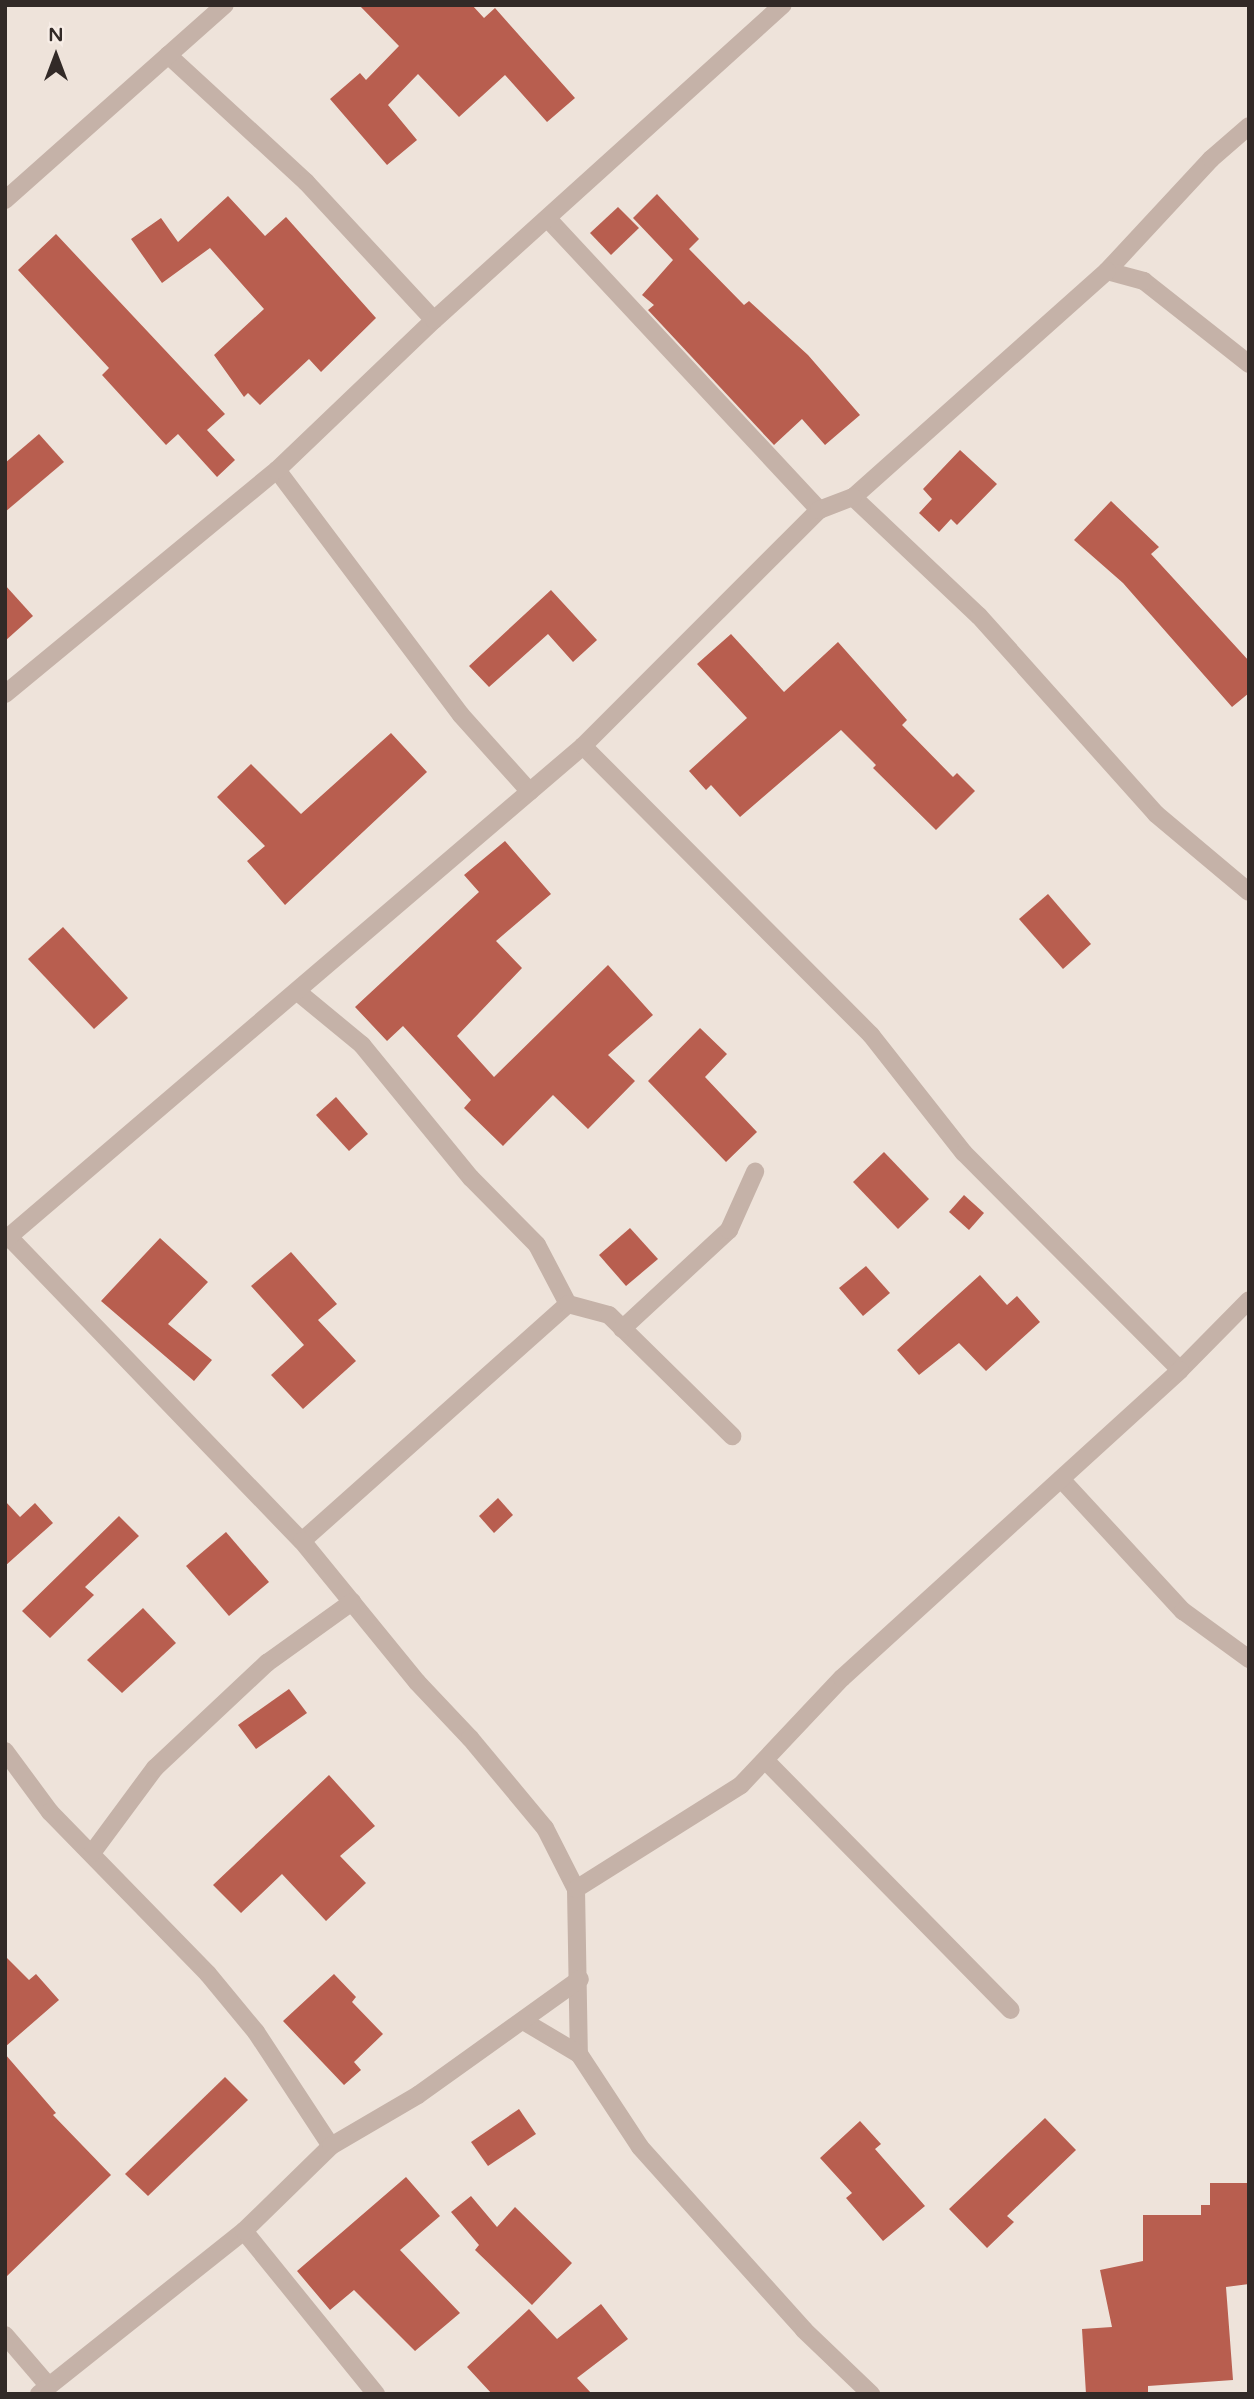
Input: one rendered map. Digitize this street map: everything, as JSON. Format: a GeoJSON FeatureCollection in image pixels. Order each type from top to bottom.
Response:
{"type":"FeatureCollection","features":[{"type":"Feature","properties":{"kind":"street"},"geometry":{"type":"LineString","coordinates":[[5,200],[225,5]]}},
{"type":"Feature","properties":{"kind":"street"},"geometry":{"type":"LineString","coordinates":[[5,694],[276,470],[435,320],[783,5]]}},
{"type":"Feature","properties":{"kind":"street"},"geometry":{"type":"LineString","coordinates":[[168,55],[306,182],[435,320]]}},
{"type":"Feature","properties":{"kind":"street"},"geometry":{"type":"LineString","coordinates":[[579,2054],[580,1979],[576,1889],[545,1828],[302,1541],[7,1238],[299,993],[583,746],[819,510],[853,497],[1107,271],[1211,159],[1249,126]]}},
{"type":"Feature","properties":{"kind":"street"},"geometry":{"type":"LineString","coordinates":[[548,219],[819,510]]}},
{"type":"Feature","properties":{"kind":"street"},"geometry":{"type":"LineString","coordinates":[[1107,271],[1144,281],[1249,364]]}},
{"type":"Feature","properties":{"kind":"street"},"geometry":{"type":"LineString","coordinates":[[276,470],[461,715],[530,792]]}},
{"type":"Feature","properties":{"kind":"street"},"geometry":{"type":"LineString","coordinates":[[853,497],[979,616],[1156,814],[1249,892]]}},
{"type":"Feature","properties":{"kind":"street"},"geometry":{"type":"LineString","coordinates":[[583,746],[871,1035],[964,1153],[1180,1370]]}},
{"type":"Feature","properties":{"kind":"street"},"geometry":{"type":"LineString","coordinates":[[299,993],[362,1045],[471,1178],[537,1245],[568,1304],[609,1315],[732,1436]]}},
{"type":"Feature","properties":{"kind":"street"},"geometry":{"type":"LineString","coordinates":[[622,1329],[729,1230],[755,1172]]}},
{"type":"Feature","properties":{"kind":"street"},"geometry":{"type":"LineString","coordinates":[[576,1889],[741,1785],[842,1678],[1180,1370],[1249,1300]]}},
{"type":"Feature","properties":{"kind":"street"},"geometry":{"type":"LineString","coordinates":[[302,1541],[568,1304]]}},
{"type":"Feature","properties":{"kind":"street"},"geometry":{"type":"LineString","coordinates":[[1060,1479],[1183,1611],[1249,1659]]}},
{"type":"Feature","properties":{"kind":"street"},"geometry":{"type":"LineString","coordinates":[[92,1853],[155,1768],[267,1662],[352,1602]]}},
{"type":"Feature","properties":{"kind":"street"},"geometry":{"type":"LineString","coordinates":[[5,1751],[50,1812],[216,1983],[256,2032],[331,2146]]}},
{"type":"Feature","properties":{"kind":"street"},"geometry":{"type":"LineString","coordinates":[[766,1761],[1011,2010]]}},
{"type":"Feature","properties":{"kind":"street"},"geometry":{"type":"LineString","coordinates":[[5,2335],[43,2389],[244,2231],[331,2146],[418,2095],[524,2022],[580,1979]]}},
{"type":"Feature","properties":{"kind":"street"},"geometry":{"type":"LineString","coordinates":[[524,2022],[579,2054],[640,2147],[804,2330],[871,2394]]}},
{"type":"Feature","properties":{"kind":"street"},"geometry":{"type":"LineString","coordinates":[[244,2231],[376,2394]]}},
{"type":"Feature","properties":{"kind":"building"},"geometry":{"type":"Polygon","coordinates":[[[359,5],[472,5],[484,18],[495,8],[575,98],[547,122],[505,75],[459,117],[418,74],[388,105],[417,140],[387,165],[330,99],[360,73],[366,80],[399,46],[359,5]]]}},
{"type":"Feature","properties":{"kind":"building"},"geometry":{"type":"Polygon","coordinates":[[[657,194],[699,239],[689,249],[744,305],[749,301],[808,355],[860,415],[825,445],[802,419],[774,445],[648,310],[654,305],[642,295],[673,260],[633,218],[657,194]]]}},
{"type":"Feature","properties":{"kind":"building"},"geometry":{"type":"Polygon","coordinates":[[[228,196],[265,236],[286,217],[376,318],[321,372],[309,359],[260,405],[248,393],[244,397],[214,355],[264,309],[210,248],[162,283],[131,239],[161,218],[178,242],[228,196]]]}},
{"type":"Feature","properties":{"kind":"building"},"geometry":{"type":"Polygon","coordinates":[[[618,207],[639,228],[611,255],[590,233],[618,207]]]}},
{"type":"Feature","properties":{"kind":"building"},"geometry":{"type":"Polygon","coordinates":[[[56,234],[225,414],[207,430],[235,460],[217,477],[178,434],[166,445],[102,375],[109,368],[18,270],[56,234]]]}},
{"type":"Feature","properties":{"kind":"building"},"geometry":{"type":"Polygon","coordinates":[[[39,434],[64,462],[5,512],[5,463],[39,434]]]}},
{"type":"Feature","properties":{"kind":"building"},"geometry":{"type":"Polygon","coordinates":[[[960,450],[997,484],[957,525],[951,519],[939,532],[919,513],[932,499],[923,489],[960,450]]]}},
{"type":"Feature","properties":{"kind":"building"},"geometry":{"type":"Polygon","coordinates":[[[1111,501],[1159,547],[1151,554],[1249,661],[1249,693],[1232,707],[1123,583],[1074,540],[1111,501]]]}},
{"type":"Feature","properties":{"kind":"building"},"geometry":{"type":"Polygon","coordinates":[[[5,585],[33,616],[5,641],[5,585]]]}},
{"type":"Feature","properties":{"kind":"building"},"geometry":{"type":"Polygon","coordinates":[[[551,590],[597,640],[573,662],[548,634],[489,687],[469,666],[551,590]]]}},
{"type":"Feature","properties":{"kind":"building"},"geometry":{"type":"Polygon","coordinates":[[[731,634],[784,692],[838,642],[907,720],[902,725],[953,777],[957,773],[975,791],[936,830],[873,768],[876,765],[841,730],[740,817],[711,785],[706,790],[689,771],[747,718],[697,664],[731,634]]]}},
{"type":"Feature","properties":{"kind":"building"},"geometry":{"type":"Polygon","coordinates":[[[391,733],[427,772],[285,905],[247,861],[265,846],[217,797],[251,764],[301,814],[391,733]]]}},
{"type":"Feature","properties":{"kind":"building"},"geometry":{"type":"Polygon","coordinates":[[[505,841],[551,894],[496,941],[522,968],[457,1036],[494,1077],[608,965],[653,1015],[608,1055],[635,1081],[588,1129],[553,1095],[503,1146],[464,1108],[471,1100],[403,1026],[387,1041],[355,1007],[479,892],[464,875],[505,841]]]}},
{"type":"Feature","properties":{"kind":"building"},"geometry":{"type":"Polygon","coordinates":[[[1048,894],[1091,944],[1063,969],[1019,919],[1048,894]]]}},
{"type":"Feature","properties":{"kind":"building"},"geometry":{"type":"Polygon","coordinates":[[[63,927],[128,998],[94,1029],[28,959],[63,927]]]}},
{"type":"Feature","properties":{"kind":"building"},"geometry":{"type":"Polygon","coordinates":[[[700,1028],[727,1054],[705,1077],[757,1132],[726,1162],[648,1081],[700,1028]]]}},
{"type":"Feature","properties":{"kind":"building"},"geometry":{"type":"Polygon","coordinates":[[[336,1097],[368,1134],[349,1151],[316,1115],[336,1097]]]}},
{"type":"Feature","properties":{"kind":"building"},"geometry":{"type":"Polygon","coordinates":[[[884,1152],[929,1199],[898,1229],[853,1182],[884,1152]]]}},
{"type":"Feature","properties":{"kind":"building"},"geometry":{"type":"Polygon","coordinates":[[[964,1195],[984,1213],[969,1230],[949,1212],[964,1195]]]}},
{"type":"Feature","properties":{"kind":"building"},"geometry":{"type":"Polygon","coordinates":[[[630,1228],[658,1259],[626,1286],[599,1255],[630,1228]]]}},
{"type":"Feature","properties":{"kind":"building"},"geometry":{"type":"Polygon","coordinates":[[[160,1238],[208,1282],[168,1324],[212,1360],[194,1381],[101,1301],[160,1238]]]}},
{"type":"Feature","properties":{"kind":"building"},"geometry":{"type":"Polygon","coordinates":[[[291,1252],[337,1304],[318,1320],[356,1361],[303,1409],[271,1375],[304,1345],[251,1286],[291,1252]]]}},
{"type":"Feature","properties":{"kind":"building"},"geometry":{"type":"Polygon","coordinates":[[[866,1266],[890,1293],[863,1316],[839,1288],[866,1266]]]}},
{"type":"Feature","properties":{"kind":"building"},"geometry":{"type":"Polygon","coordinates":[[[980,1275],[1007,1305],[1017,1296],[1040,1322],[986,1371],[959,1343],[919,1375],[897,1350],[980,1275]]]}},
{"type":"Feature","properties":{"kind":"building"},"geometry":{"type":"Polygon","coordinates":[[[498,1498],[513,1515],[494,1533],[479,1516],[498,1498]]]}},
{"type":"Feature","properties":{"kind":"building"},"geometry":{"type":"Polygon","coordinates":[[[5,1501],[20,1517],[35,1503],[53,1523],[5,1566],[5,1501]]]}},
{"type":"Feature","properties":{"kind":"building"},"geometry":{"type":"Polygon","coordinates":[[[119,1516],[139,1536],[85,1587],[94,1595],[50,1638],[22,1611],[119,1516]]]}},
{"type":"Feature","properties":{"kind":"building"},"geometry":{"type":"Polygon","coordinates":[[[226,1532],[269,1582],[229,1616],[186,1566],[226,1532]]]}},
{"type":"Feature","properties":{"kind":"building"},"geometry":{"type":"Polygon","coordinates":[[[143,1608],[176,1643],[122,1693],[87,1660],[143,1608]]]}},
{"type":"Feature","properties":{"kind":"building"},"geometry":{"type":"Polygon","coordinates":[[[289,1689],[307,1713],[256,1749],[238,1725],[289,1689]]]}},
{"type":"Feature","properties":{"kind":"building"},"geometry":{"type":"Polygon","coordinates":[[[329,1775],[375,1826],[340,1856],[366,1883],[326,1921],[282,1874],[241,1913],[213,1885],[329,1775]]]}},
{"type":"Feature","properties":{"kind":"building"},"geometry":{"type":"Polygon","coordinates":[[[5,1956],[29,1980],[36,1974],[59,2000],[5,2047],[5,1956]]]}},
{"type":"Feature","properties":{"kind":"building"},"geometry":{"type":"Polygon","coordinates":[[[334,1974],[356,1997],[352,2002],[383,2034],[354,2062],[361,2070],[344,2085],[283,2021],[334,1974]]]}},
{"type":"Feature","properties":{"kind":"building"},"geometry":{"type":"Polygon","coordinates":[[[5,2054],[56,2113],[53,2115],[111,2175],[5,2278],[5,2054]]]}},
{"type":"Feature","properties":{"kind":"building"},"geometry":{"type":"Polygon","coordinates":[[[225,2077],[248,2100],[148,2196],[125,2174],[225,2077]]]}},
{"type":"Feature","properties":{"kind":"building"},"geometry":{"type":"Polygon","coordinates":[[[519,2109],[536,2134],[488,2166],[471,2142],[519,2109]]]}},
{"type":"Feature","properties":{"kind":"building"},"geometry":{"type":"Polygon","coordinates":[[[1045,2118],[1076,2150],[1007,2216],[1014,2222],[987,2248],[949,2209],[1045,2118]]]}},
{"type":"Feature","properties":{"kind":"building"},"geometry":{"type":"Polygon","coordinates":[[[860,2121],[881,2144],[875,2149],[925,2206],[883,2241],[846,2198],[852,2193],[820,2158],[860,2121]]]}},
{"type":"Feature","properties":{"kind":"building"},"geometry":{"type":"Polygon","coordinates":[[[406,2177],[440,2216],[400,2250],[460,2313],[415,2351],[354,2290],[330,2310],[297,2271],[406,2177]]]}},
{"type":"Feature","properties":{"kind":"building"},"geometry":{"type":"Polygon","coordinates":[[[1210,2183],[1249,2183],[1249,2284],[1226,2287],[1233,2380],[1148,2386],[1148,2394],[1086,2394],[1082,2329],[1112,2327],[1100,2270],[1143,2261],[1143,2215],[1201,2215],[1201,2205],[1210,2205],[1210,2183]]]}},
{"type":"Feature","properties":{"kind":"building"},"geometry":{"type":"Polygon","coordinates":[[[471,2196],[497,2227],[515,2207],[572,2263],[532,2305],[475,2250],[479,2245],[451,2212],[471,2196]]]}},
{"type":"Feature","properties":{"kind":"building"},"geometry":{"type":"Polygon","coordinates":[[[601,2304],[628,2339],[577,2378],[592,2394],[492,2394],[467,2367],[529,2309],[557,2339],[601,2304]]]}}]}
